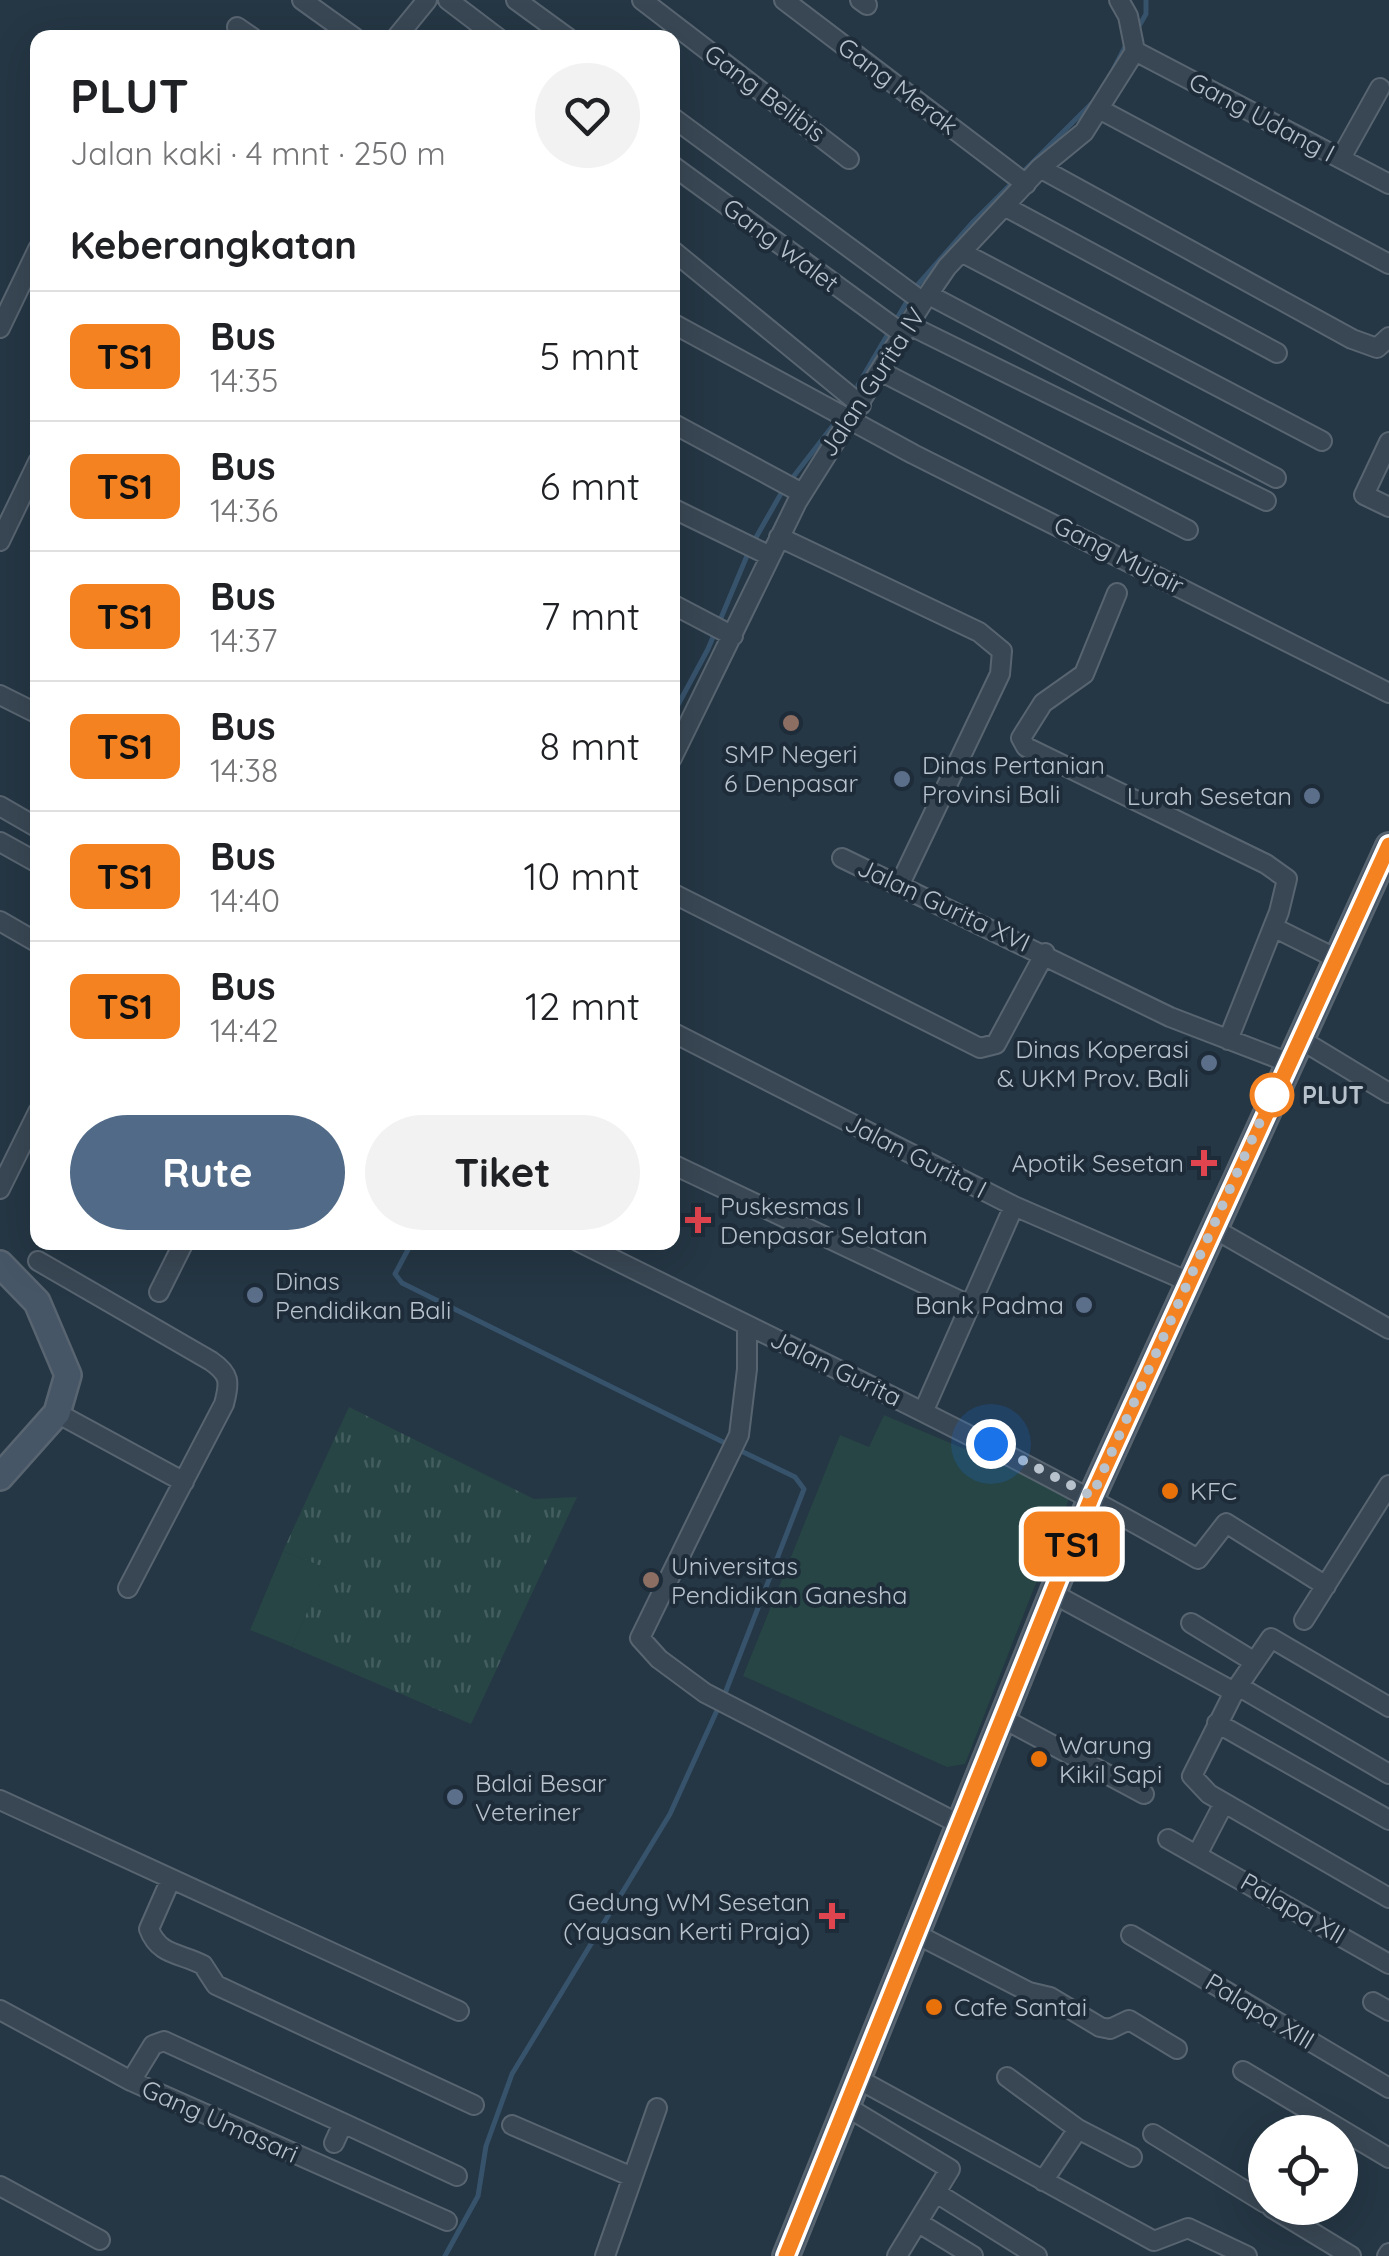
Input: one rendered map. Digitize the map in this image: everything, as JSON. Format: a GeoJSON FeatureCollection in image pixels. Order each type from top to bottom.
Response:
{"type":"FeatureCollection","features":[{"type":"Feature","properties":{"kind":"main road"},"geometry":{"type":"LineString","coordinates":[[786,2256],[1092,1496],[1211,1227],[1389,846]]}},
{"type":"Feature","properties":{"kind":"main road"},"geometry":{"type":"LineString","coordinates":[[0,1264],[37,1302],[68,1374],[56,1413],[0,1477]]}},
{"type":"Feature","properties":{"kind":"street"},"geometry":{"type":"LineString","coordinates":[[302,0],[344,30]]}},
{"type":"Feature","properties":{"kind":"street"},"geometry":{"type":"LineString","coordinates":[[448,0],[487,30]]}},
{"type":"Feature","properties":{"kind":"street"},"geometry":{"type":"LineString","coordinates":[[516,0],[557,30]]}},
{"type":"Feature","properties":{"kind":"street","name":"Gang Belibis"},"geometry":{"type":"LineString","coordinates":[[642,0],[845,155]]}},
{"type":"Feature","properties":{"kind":"street","name":"Gang Merak"},"geometry":{"type":"LineString","coordinates":[[784,0],[1018,178]]}},
{"type":"Feature","properties":{"kind":"street"},"geometry":{"type":"LineString","coordinates":[[1119,0],[1128,16],[1134,42]]}},
{"type":"Feature","properties":{"kind":"street"},"geometry":{"type":"LineString","coordinates":[[402,30],[421,2]]}},
{"type":"Feature","properties":{"kind":"street","name":"Jalan Gurita IV"},"geometry":{"type":"LineString","coordinates":[[680,738],[724,631],[844,416],[862,404],[900,329],[961,252],[1006,207],[1018,178],[1040,168],[1084,132],[1101,110],[1134,42]]}},
{"type":"Feature","properties":{"kind":"street","name":"Gang Udang I"},"geometry":{"type":"LineString","coordinates":[[1134,42],[1389,184]]}},
{"type":"Feature","properties":{"kind":"street"},"geometry":{"type":"LineString","coordinates":[[1341,158],[1380,88]]}},
{"type":"Feature","properties":{"kind":"street"},"geometry":{"type":"LineString","coordinates":[[1101,110],[1389,264]]}},
{"type":"Feature","properties":{"kind":"street"},"geometry":{"type":"LineString","coordinates":[[680,122],[924,299],[1276,478]]}},
{"type":"Feature","properties":{"kind":"street"},"geometry":{"type":"LineString","coordinates":[[1040,168],[1352,338],[1377,348],[1389,337]]}},
{"type":"Feature","properties":{"kind":"street","name":"Gang Walet"},"geometry":{"type":"LineString","coordinates":[[680,171],[900,329],[1266,502]]}},
{"type":"Feature","properties":{"kind":"street"},"geometry":{"type":"LineString","coordinates":[[1006,207],[1277,353]]}},
{"type":"Feature","properties":{"kind":"street"},"geometry":{"type":"LineString","coordinates":[[961,252],[1322,441]]}},
{"type":"Feature","properties":{"kind":"street"},"geometry":{"type":"LineString","coordinates":[[680,256],[862,404]]}},
{"type":"Feature","properties":{"kind":"street"},"geometry":{"type":"LineString","coordinates":[[0,328],[30,266]]}},
{"type":"Feature","properties":{"kind":"street","name":"Gang Mujair"},"geometry":{"type":"LineString","coordinates":[[680,327],[844,416],[1389,693]]}},
{"type":"Feature","properties":{"kind":"street"},"geometry":{"type":"LineString","coordinates":[[880,371],[1188,530]]}},
{"type":"Feature","properties":{"kind":"street"},"geometry":{"type":"LineString","coordinates":[[680,428],[801,492]]}},
{"type":"Feature","properties":{"kind":"street"},"geometry":{"type":"LineString","coordinates":[[1389,442],[1364,496],[1389,507]]}},
{"type":"Feature","properties":{"kind":"street"},"geometry":{"type":"LineString","coordinates":[[0,542],[30,479]]}},
{"type":"Feature","properties":{"kind":"street"},"geometry":{"type":"LineString","coordinates":[[680,512],[768,556]]}},
{"type":"Feature","properties":{"kind":"street"},"geometry":{"type":"LineString","coordinates":[[778,537],[979,632],[1002,651],[993,690],[900,884]]}},
{"type":"Feature","properties":{"kind":"street"},"geometry":{"type":"LineString","coordinates":[[1117,593],[1088,667],[1043,703],[1022,732],[1024,744],[1280,871],[1287,888],[1228,1040]]}},
{"type":"Feature","properties":{"kind":"street"},"geometry":{"type":"LineString","coordinates":[[680,608],[724,631]]}},
{"type":"Feature","properties":{"kind":"street"},"geometry":{"type":"LineString","coordinates":[[0,695],[30,710]]}},
{"type":"Feature","properties":{"kind":"street"},"geometry":{"type":"LineString","coordinates":[[0,806],[30,823]]}},
{"type":"Feature","properties":{"kind":"street"},"geometry":{"type":"LineString","coordinates":[[0,842],[30,858]]}},
{"type":"Feature","properties":{"kind":"street","name":"Jalan Gurita XVI"},"geometry":{"type":"LineString","coordinates":[[842,858],[1045,953]]}},
{"type":"Feature","properties":{"kind":"street"},"geometry":{"type":"LineString","coordinates":[[680,897],[980,1048],[996,1044],[1045,953],[1130,998],[1228,1040],[1292,1050],[1389,1093]]}},
{"type":"Feature","properties":{"kind":"street"},"geometry":{"type":"LineString","coordinates":[[0,920],[30,938]]}},
{"type":"Feature","properties":{"kind":"street"},"geometry":{"type":"LineString","coordinates":[[1273,926],[1337,959]]}},
{"type":"Feature","properties":{"kind":"street","name":"Jalan Gurita I"},"geometry":{"type":"LineString","coordinates":[[680,1036],[1014,1206],[924,1410]]}},
{"type":"Feature","properties":{"kind":"street"},"geometry":{"type":"LineString","coordinates":[[0,1189],[30,1128]]}},
{"type":"Feature","properties":{"kind":"street"},"geometry":{"type":"LineString","coordinates":[[680,1168],[971,1306]]}},
{"type":"Feature","properties":{"kind":"street"},"geometry":{"type":"LineString","coordinates":[[1014,1206],[1187,1281]]}},
{"type":"Feature","properties":{"kind":"street"},"geometry":{"type":"LineString","coordinates":[[1211,1227],[1389,1329]]}},
{"type":"Feature","properties":{"kind":"street"},"geometry":{"type":"LineString","coordinates":[[159,1292],[180,1250]]}},
{"type":"Feature","properties":{"kind":"street","name":"Jalan Gurita"},"geometry":{"type":"LineString","coordinates":[[596,1250],[1092,1496],[1200,1560],[1227,1524],[1326,1586]]}},
{"type":"Feature","properties":{"kind":"street"},"geometry":{"type":"LineString","coordinates":[[38,1262],[226,1371],[230,1381],[224,1404],[128,1588]]}},
{"type":"Feature","properties":{"kind":"street"},"geometry":{"type":"LineString","coordinates":[[747,1325],[748,1369],[738,1435],[640,1638],[659,1659],[705,1693],[959,1824]]}},
{"type":"Feature","properties":{"kind":"street"},"geometry":{"type":"LineString","coordinates":[[56,1413],[184,1482]]}},
{"type":"Feature","properties":{"kind":"street"},"geometry":{"type":"LineString","coordinates":[[1304,1620],[1389,1484]]}},
{"type":"Feature","properties":{"kind":"street"},"geometry":{"type":"LineString","coordinates":[[1370,1515],[1389,1526]]}},
{"type":"Feature","properties":{"kind":"street"},"geometry":{"type":"LineString","coordinates":[[1052,1594],[1389,1774]]}},
{"type":"Feature","properties":{"kind":"street"},"geometry":{"type":"LineString","coordinates":[[1191,1623],[1253,1661]]}},
{"type":"Feature","properties":{"kind":"street"},"geometry":{"type":"LineString","coordinates":[[1389,1707],[1274,1640],[1266,1641],[1217,1722],[1192,1776],[1224,1803],[1389,1898]]}},
{"type":"Feature","properties":{"kind":"street"},"geometry":{"type":"LineString","coordinates":[[1002,1718],[1144,1794]]}},
{"type":"Feature","properties":{"kind":"street"},"geometry":{"type":"LineString","coordinates":[[1217,1722],[1389,1820]]}},
{"type":"Feature","properties":{"kind":"street"},"geometry":{"type":"LineString","coordinates":[[0,1800],[459,2011]]}},
{"type":"Feature","properties":{"kind":"street"},"geometry":{"type":"LineString","coordinates":[[1198,1853],[1224,1803]]}},
{"type":"Feature","properties":{"kind":"street","name":"Palapa XII"},"geometry":{"type":"LineString","coordinates":[[1168,1839],[1389,1964]]}},
{"type":"Feature","properties":{"kind":"street"},"geometry":{"type":"LineString","coordinates":[[170,1881],[149,1929],[154,1943],[179,1959],[203,1965],[216,1985],[474,2106]]}},
{"type":"Feature","properties":{"kind":"street"},"geometry":{"type":"LineString","coordinates":[[918,1935],[1005,1980],[1050,1997],[1100,2027],[1137,2022],[1177,2050]]}},
{"type":"Feature","properties":{"kind":"street","name":"Palapa XIII"},"geometry":{"type":"LineString","coordinates":[[1131,1935],[1389,2088]]}},
{"type":"Feature","properties":{"kind":"street","name":"Gang Umasari"},"geometry":{"type":"LineString","coordinates":[[0,2010],[131,2081],[446,2221]]}},
{"type":"Feature","properties":{"kind":"street"},"geometry":{"type":"LineString","coordinates":[[131,2081],[153,2045],[164,2041],[457,2176]]}},
{"type":"Feature","properties":{"kind":"street"},"geometry":{"type":"LineString","coordinates":[[1243,2071],[1389,2158]]}},
{"type":"Feature","properties":{"kind":"street"},"geometry":{"type":"LineString","coordinates":[[1007,2077],[1078,2129],[1132,2157]]}},
{"type":"Feature","properties":{"kind":"street"},"geometry":{"type":"LineString","coordinates":[[858,2078],[1154,2240],[1188,2228],[1246,2256]]}},
{"type":"Feature","properties":{"kind":"street"},"geometry":{"type":"LineString","coordinates":[[847,2107],[946,2163],[950,2176],[897,2256]]}},
{"type":"Feature","properties":{"kind":"street"},"geometry":{"type":"LineString","coordinates":[[605,2256],[657,2108]]}},
{"type":"Feature","properties":{"kind":"street"},"geometry":{"type":"LineString","coordinates":[[334,2143],[343,2122]]}},
{"type":"Feature","properties":{"kind":"street"},"geometry":{"type":"LineString","coordinates":[[512,2125],[630,2176]]}},
{"type":"Feature","properties":{"kind":"street"},"geometry":{"type":"LineString","coordinates":[[1043,2182],[1078,2129]]}},
{"type":"Feature","properties":{"kind":"street"},"geometry":{"type":"LineString","coordinates":[[1153,2134],[1248,2193]]}},
{"type":"Feature","properties":{"kind":"street"},"geometry":{"type":"LineString","coordinates":[[0,2186],[100,2240]]}},
{"type":"Feature","properties":{"kind":"street"},"geometry":{"type":"LineString","coordinates":[[938,2194],[1037,2256]]}},
{"type":"Feature","properties":{"kind":"street"},"geometry":{"type":"LineString","coordinates":[[919,2223],[974,2256]]}},
{"type":"Feature","properties":{"kind":"street"},"geometry":{"type":"LineString","coordinates":[[1300,2225],[1351,2256]]}},
{"type":"Feature","properties":{"kind":"green space"},"geometry":{"type":"Polygon","coordinates":[[[349,1407],[534,1499],[577,1497],[471,1724],[292,1647],[325,1568],[283,1551],[349,1407]]]}},
{"type":"Feature","properties":{"kind":"green space"},"geometry":{"type":"Polygon","coordinates":[[[884,1415],[1071,1494],[965,1764],[947,1767],[743,1676],[840,1435],[869,1447],[884,1415]]]}},
{"type":"Feature","properties":{"kind":"green space"},"geometry":{"type":"Polygon","coordinates":[[[283,1551],[326,1568],[292,1647],[250,1630],[283,1551]]]}},
{"type":"Feature","properties":{"kind":"waterway"},"geometry":{"type":"LineString","coordinates":[[1135,33],[1146,14],[1146,0]]}},
{"type":"Feature","properties":{"kind":"waterway"},"geometry":{"type":"LineString","coordinates":[[1110,76],[1128,41]]}},
{"type":"Feature","properties":{"kind":"waterway"},"geometry":{"type":"LineString","coordinates":[[914,289],[973,222],[1093,102]]}},
{"type":"Feature","properties":{"kind":"waterway"},"geometry":{"type":"LineString","coordinates":[[858,385],[909,298]]}},
{"type":"Feature","properties":{"kind":"waterway"},"geometry":{"type":"LineString","coordinates":[[790,481],[838,419]]}},
{"type":"Feature","properties":{"kind":"waterway"},"geometry":{"type":"LineString","coordinates":[[754,541],[783,490]]}},
{"type":"Feature","properties":{"kind":"waterway"},"geometry":{"type":"LineString","coordinates":[[680,701],[708,649],[749,551]]}},
{"type":"Feature","properties":{"kind":"waterway"},"geometry":{"type":"LineString","coordinates":[[408,1250],[395,1274],[402,1283],[729,1445]]}},
{"type":"Feature","properties":{"kind":"waterway"},"geometry":{"type":"LineString","coordinates":[[724,1696],[804,1489],[795,1477],[739,1450]]}},
{"type":"Feature","properties":{"kind":"waterway"},"geometry":{"type":"LineString","coordinates":[[445,2256],[478,2196],[486,2146],[512,2074],[670,1814],[719,1706]]}},
{"type":"Feature","properties":{"kind":"bus line","name":"TS1"},"geometry":{"type":"LineString","coordinates":[[786,2256],[1092,1496],[1211,1227],[1389,845]]}},
{"type":"Feature","properties":{"kind":"place","name":"SMP Negeri 6 Denpasar"},"geometry":{"type":"Point","coordinates":[791,723]}},
{"type":"Feature","properties":{"kind":"place","name":"Dinas Pertanian Provinsi Bali"},"geometry":{"type":"Point","coordinates":[902,779]}},
{"type":"Feature","properties":{"kind":"place","name":"Lurah Sesetan"},"geometry":{"type":"Point","coordinates":[1312,796]}},
{"type":"Feature","properties":{"kind":"place","name":"Dinas Koperasi & UKM Prov. Bali"},"geometry":{"type":"Point","coordinates":[1209,1063]}},
{"type":"Feature","properties":{"kind":"place","name":"PLUT"},"geometry":{"type":"Point","coordinates":[1272,1095]}},
{"type":"Feature","properties":{"kind":"place","name":"Apotik Sesetan"},"geometry":{"type":"Point","coordinates":[1204,1163]}},
{"type":"Feature","properties":{"kind":"place","name":"Puskesmas I Denpasar Selatan"},"geometry":{"type":"Point","coordinates":[698,1220]}},
{"type":"Feature","properties":{"kind":"place","name":"Dinas Pendidikan Bali"},"geometry":{"type":"Point","coordinates":[255,1295]}},
{"type":"Feature","properties":{"kind":"place","name":"Bank Padma"},"geometry":{"type":"Point","coordinates":[1084,1305]}},
{"type":"Feature","properties":{"kind":"place","name":"KFC"},"geometry":{"type":"Point","coordinates":[1170,1491]}},
{"type":"Feature","properties":{"kind":"place","name":"Universitas Pendidikan Ganesha"},"geometry":{"type":"Point","coordinates":[651,1580]}},
{"type":"Feature","properties":{"kind":"place","name":"Warung Kikil Sapi"},"geometry":{"type":"Point","coordinates":[1039,1759]}},
{"type":"Feature","properties":{"kind":"place","name":"Balai Besar Veteriner"},"geometry":{"type":"Point","coordinates":[455,1797]}},
{"type":"Feature","properties":{"kind":"place","name":"Gedung WM Sesetan (Yayasan Kerti Praja)"},"geometry":{"type":"Point","coordinates":[832,1916]}},
{"type":"Feature","properties":{"kind":"place","name":"Cafe Santai"},"geometry":{"type":"Point","coordinates":[934,2007]}},
{"type":"Feature","properties":{"kind":"route"},"geometry":{"type":"LineString","coordinates":[[991,1444],[1092,1496],[1273,1092],[1272,1095]]}}]}
